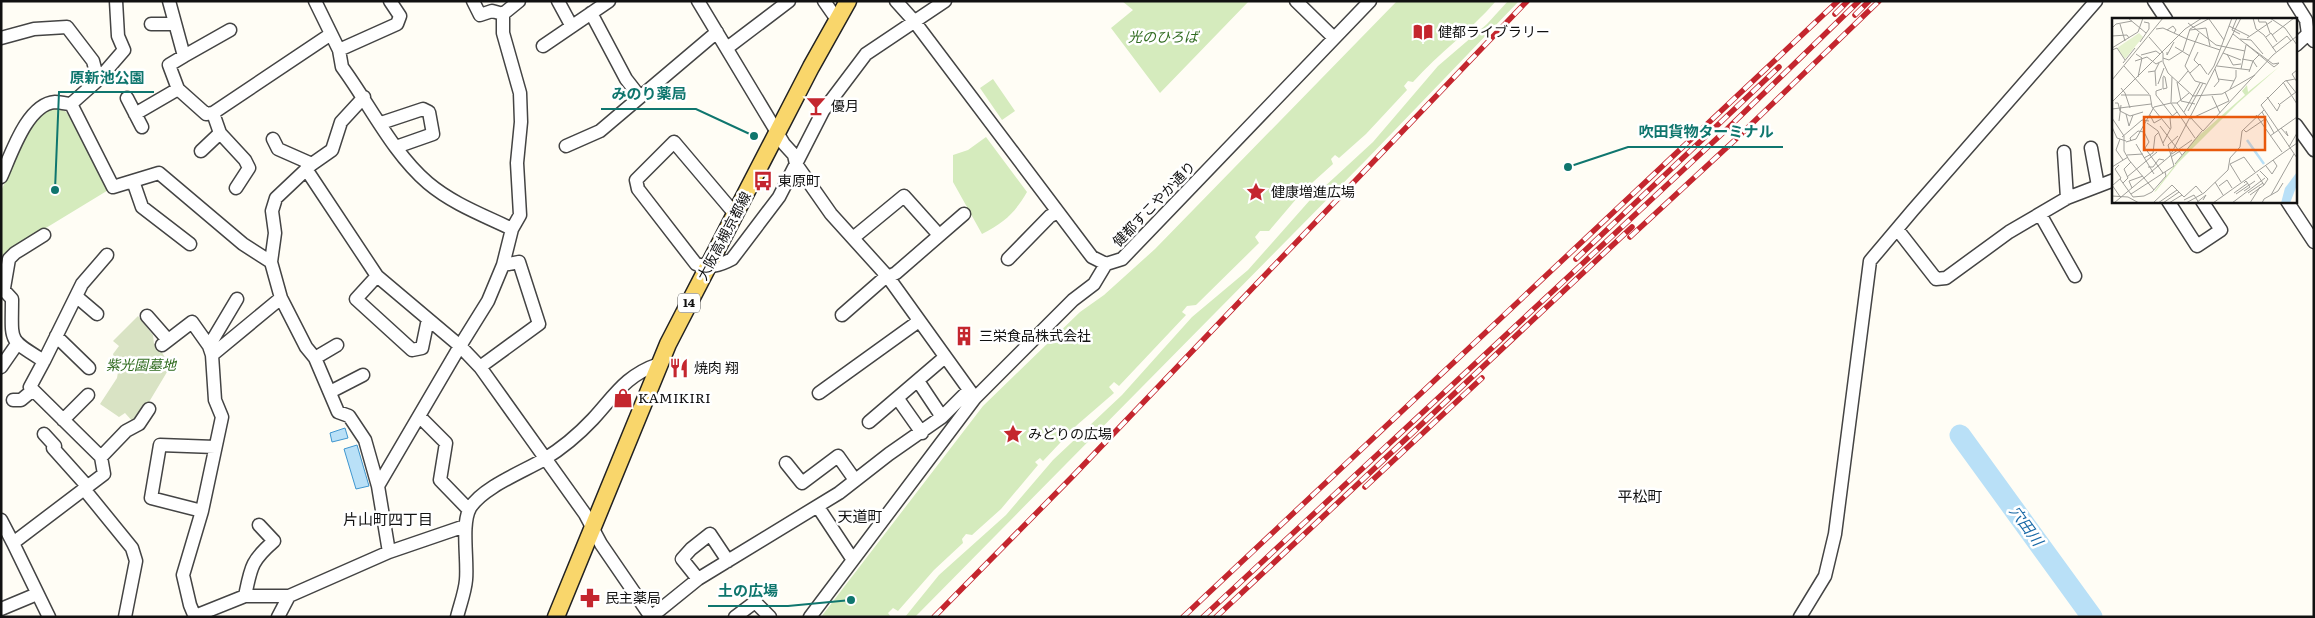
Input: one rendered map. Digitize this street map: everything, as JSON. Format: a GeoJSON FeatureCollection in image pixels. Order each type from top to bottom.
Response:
{"type":"FeatureCollection","features":[{"type":"Feature","properties":{"kind":"main road","name":"大阪高槻京都線"},"geometry":{"type":"LineString","coordinates":[[556,617],[659,364],[811,67],[848,1]]}},
{"type":"Feature","properties":{"kind":"street"},"geometry":{"type":"LineString","coordinates":[[1,177],[6,154],[39,108],[54,102],[71,104],[98,80],[124,50],[118,36],[116,1]]}},
{"type":"Feature","properties":{"kind":"street"},"geometry":{"type":"LineString","coordinates":[[169,1],[184,56]]}},
{"type":"Feature","properties":{"kind":"street"},"geometry":{"type":"LineString","coordinates":[[338,50],[397,24],[400,16],[390,1]]}},
{"type":"Feature","properties":{"kind":"street"},"geometry":{"type":"LineString","coordinates":[[473,1],[480,15],[492,11],[502,14]]}},
{"type":"Feature","properties":{"kind":"street"},"geometry":{"type":"LineString","coordinates":[[502,14],[519,1]]}},
{"type":"Feature","properties":{"kind":"street"},"geometry":{"type":"LineString","coordinates":[[558,1],[571,25]]}},
{"type":"Feature","properties":{"kind":"street"},"geometry":{"type":"LineString","coordinates":[[543,46],[554,40],[571,25],[609,1]]}},
{"type":"Feature","properties":{"kind":"street"},"geometry":{"type":"LineString","coordinates":[[698,1],[778,134],[794,155],[796,164],[831,214],[888,277],[972,394]]}},
{"type":"Feature","properties":{"kind":"street"},"geometry":{"type":"LineString","coordinates":[[727,48],[789,1]]}},
{"type":"Feature","properties":{"kind":"street"},"geometry":{"type":"LineString","coordinates":[[824,1],[838,21]]}},
{"type":"Feature","properties":{"kind":"street"},"geometry":{"type":"LineString","coordinates":[[273,139],[278,149],[309,167],[377,276],[460,346],[480,367],[585,514],[601,544],[651,617],[698,579],[818,507],[942,418],[972,394],[1073,300],[1094,284],[1106,264],[1092,257],[914,21],[896,1]]}},
{"type":"Feature","properties":{"kind":"street"},"geometry":{"type":"LineString","coordinates":[[735,214],[674,142],[636,180],[638,189],[696,264],[707,267],[721,265],[732,259],[779,197],[824,112],[866,54],[945,1]]}},
{"type":"Feature","properties":{"kind":"street"},"geometry":{"type":"LineString","coordinates":[[1296,1],[1334,38]]}},
{"type":"Feature","properties":{"kind":"street","name":"健都すこやか通り"},"geometry":{"type":"LineString","coordinates":[[1106,264],[1122,259],[1370,1]]}},
{"type":"Feature","properties":{"kind":"street"},"geometry":{"type":"LineString","coordinates":[[1800,617],[1825,576],[1836,534],[1870,261],[2096,1]]}},
{"type":"Feature","properties":{"kind":"street"},"geometry":{"type":"LineString","coordinates":[[2154,1],[2165,18]]}},
{"type":"Feature","properties":{"kind":"street"},"geometry":{"type":"LineString","coordinates":[[2294,1],[2310,17],[2311,37],[2298,44]]}},
{"type":"Feature","properties":{"kind":"street"},"geometry":{"type":"LineString","coordinates":[[317,2],[332,34],[342,67],[404,159],[428,184],[457,204],[512,228]]}},
{"type":"Feature","properties":{"kind":"street"},"geometry":{"type":"LineString","coordinates":[[591,13],[626,79],[640,97]]}},
{"type":"Feature","properties":{"kind":"street"},"geometry":{"type":"LineString","coordinates":[[378,486],[488,302],[502,265],[512,228],[520,215],[517,163],[521,122],[520,93],[503,33],[502,14]]}},
{"type":"Feature","properties":{"kind":"street"},"geometry":{"type":"LineString","coordinates":[[151,24],[174,24]]}},
{"type":"Feature","properties":{"kind":"street"},"geometry":{"type":"LineString","coordinates":[[1,38],[34,29],[67,27],[93,61],[98,80]]}},
{"type":"Feature","properties":{"kind":"street"},"geometry":{"type":"LineString","coordinates":[[230,30],[169,65],[178,89],[206,114],[213,113],[332,34]]}},
{"type":"Feature","properties":{"kind":"street"},"geometry":{"type":"LineString","coordinates":[[566,146],[600,131],[717,32]]}},
{"type":"Feature","properties":{"kind":"street"},"geometry":{"type":"LineString","coordinates":[[135,114],[178,89]]}},
{"type":"Feature","properties":{"kind":"street"},"geometry":{"type":"LineString","coordinates":[[364,97],[341,122],[332,150],[309,167],[276,198],[272,211],[275,233],[271,262],[281,298],[306,347],[315,358],[338,412],[349,416],[365,440],[378,486],[389,552]]}},
{"type":"Feature","properties":{"kind":"street"},"geometry":{"type":"LineString","coordinates":[[127,98],[142,127]]}},
{"type":"Feature","properties":{"kind":"street"},"geometry":{"type":"LineString","coordinates":[[71,104],[113,187],[159,173],[243,244],[271,262]]}},
{"type":"Feature","properties":{"kind":"street"},"geometry":{"type":"LineString","coordinates":[[380,123],[423,109],[428,112],[433,134],[396,147]]}},
{"type":"Feature","properties":{"kind":"street"},"geometry":{"type":"LineString","coordinates":[[213,113],[220,132],[245,160],[249,168],[236,188]]}},
{"type":"Feature","properties":{"kind":"street"},"geometry":{"type":"LineString","coordinates":[[2298,128],[2314,150]]}},
{"type":"Feature","properties":{"kind":"street"},"geometry":{"type":"LineString","coordinates":[[206,151],[220,132]]}},
{"type":"Feature","properties":{"kind":"street"},"geometry":{"type":"LineString","coordinates":[[2092,148],[2098,186]]}},
{"type":"Feature","properties":{"kind":"street"},"geometry":{"type":"LineString","coordinates":[[2064,152],[2067,198]]}},
{"type":"Feature","properties":{"kind":"street"},"geometry":{"type":"LineString","coordinates":[[133,181],[142,207],[190,244]]}},
{"type":"Feature","properties":{"kind":"street"},"geometry":{"type":"LineString","coordinates":[[1897,228],[1936,279],[1946,278],[2009,232],[2067,198],[2112,181]]}},
{"type":"Feature","properties":{"kind":"street"},"geometry":{"type":"LineString","coordinates":[[853,238],[904,196],[939,235]]}},
{"type":"Feature","properties":{"kind":"street"},"geometry":{"type":"LineString","coordinates":[[2169,202],[2197,246],[2221,230],[2203,202]]}},
{"type":"Feature","properties":{"kind":"street"},"geometry":{"type":"LineString","coordinates":[[2288,202],[2314,242]]}},
{"type":"Feature","properties":{"kind":"street"},"geometry":{"type":"LineString","coordinates":[[1008,259],[1050,216],[1057,213]]}},
{"type":"Feature","properties":{"kind":"street"},"geometry":{"type":"LineString","coordinates":[[842,315],[964,214]]}},
{"type":"Feature","properties":{"kind":"street"},"geometry":{"type":"LineString","coordinates":[[2040,214],[2068,272]]}},
{"type":"Feature","properties":{"kind":"street"},"geometry":{"type":"LineString","coordinates":[[44,235],[15,253],[9,259],[3,287],[12,300],[12,337],[16,344],[44,361]]}},
{"type":"Feature","properties":{"kind":"street"},"geometry":{"type":"LineString","coordinates":[[14,543],[104,474],[100,457],[30,387],[82,284],[107,255]]}},
{"type":"Feature","properties":{"kind":"street"},"geometry":{"type":"LineString","coordinates":[[480,367],[539,324],[519,262],[502,265]]}},
{"type":"Feature","properties":{"kind":"street"},"geometry":{"type":"LineString","coordinates":[[377,276],[356,299],[412,350],[422,348],[428,319]]}},
{"type":"Feature","properties":{"kind":"street"},"geometry":{"type":"LineString","coordinates":[[76,297],[97,314]]}},
{"type":"Feature","properties":{"kind":"street"},"geometry":{"type":"LineString","coordinates":[[210,350],[281,298]]}},
{"type":"Feature","properties":{"kind":"street"},"geometry":{"type":"LineString","coordinates":[[210,350],[237,299]]}},
{"type":"Feature","properties":{"kind":"street"},"geometry":{"type":"LineString","coordinates":[[146,316],[165,342],[192,322],[210,350],[215,400],[222,416],[202,511],[183,575],[190,605],[195,616],[245,596],[289,596],[389,552],[465,526]]}},
{"type":"Feature","properties":{"kind":"street"},"geometry":{"type":"LineString","coordinates":[[819,392],[919,321]]}},
{"type":"Feature","properties":{"kind":"street"},"geometry":{"type":"LineString","coordinates":[[56,336],[89,368]]}},
{"type":"Feature","properties":{"kind":"street"},"geometry":{"type":"LineString","coordinates":[[1,367],[16,344]]}},
{"type":"Feature","properties":{"kind":"street"},"geometry":{"type":"LineString","coordinates":[[315,358],[337,345]]}},
{"type":"Feature","properties":{"kind":"street"},"geometry":{"type":"LineString","coordinates":[[868,422],[898,399],[946,357]]}},
{"type":"Feature","properties":{"kind":"street"},"geometry":{"type":"LineString","coordinates":[[456,617],[466,583],[467,552],[465,526],[469,510],[477,498],[544,459],[576,436],[624,382],[642,370],[659,364]]}},
{"type":"Feature","properties":{"kind":"street"},"geometry":{"type":"LineString","coordinates":[[330,392],[362,375]]}},
{"type":"Feature","properties":{"kind":"street"},"geometry":{"type":"LineString","coordinates":[[918,381],[942,418]]}},
{"type":"Feature","properties":{"kind":"street"},"geometry":{"type":"LineString","coordinates":[[13,400],[21,400],[33,390]]}},
{"type":"Feature","properties":{"kind":"street"},"geometry":{"type":"LineString","coordinates":[[810,617],[972,394]]}},
{"type":"Feature","properties":{"kind":"street"},"geometry":{"type":"LineString","coordinates":[[63,420],[88,396]]}},
{"type":"Feature","properties":{"kind":"street"},"geometry":{"type":"LineString","coordinates":[[898,399],[922,433]]}},
{"type":"Feature","properties":{"kind":"street"},"geometry":{"type":"LineString","coordinates":[[100,457],[126,431],[139,424],[149,410]]}},
{"type":"Feature","properties":{"kind":"street"},"geometry":{"type":"LineString","coordinates":[[419,416],[446,443],[440,480],[469,510]]}},
{"type":"Feature","properties":{"kind":"street"},"geometry":{"type":"LineString","coordinates":[[44,434],[132,548],[136,561],[125,617]]}},
{"type":"Feature","properties":{"kind":"street"},"geometry":{"type":"LineString","coordinates":[[202,511],[151,498],[160,445],[215,446]]}},
{"type":"Feature","properties":{"kind":"street"},"geometry":{"type":"LineString","coordinates":[[786,462],[802,483],[838,456],[856,480]]}},
{"type":"Feature","properties":{"kind":"street"},"geometry":{"type":"LineString","coordinates":[[818,507],[853,560]]}},
{"type":"Feature","properties":{"kind":"street"},"geometry":{"type":"LineString","coordinates":[[1,520],[49,617]]}},
{"type":"Feature","properties":{"kind":"street"},"geometry":{"type":"LineString","coordinates":[[245,596],[250,568],[259,554],[274,541],[259,525]]}},
{"type":"Feature","properties":{"kind":"street"},"geometry":{"type":"LineString","coordinates":[[698,579],[682,559],[710,534],[728,561]]}},
{"type":"Feature","properties":{"kind":"street"},"geometry":{"type":"LineString","coordinates":[[1,610],[37,594]]}},
{"type":"Feature","properties":{"kind":"street"},"geometry":{"type":"LineString","coordinates":[[278,617],[289,596]]}},
{"type":"Feature","properties":{"kind":"street"},"geometry":{"type":"LineString","coordinates":[[735,617],[755,602],[770,617]]}},
{"type":"Feature","properties":{"kind":"green space","name":"光のひろば"},"geometry":{"type":"Polygon","coordinates":[[[1122,1],[1249,1],[1160,93],[1111,28],[1133,10],[1122,1]]]}},
{"type":"Feature","properties":{"kind":"green space"},"geometry":{"type":"Polygon","coordinates":[[[1397,1],[1496,1],[1413,82],[1408,81],[1404,86],[1407,90],[1366,134],[1339,158],[1335,155],[1331,159],[1333,164],[1303,191],[1269,231],[1260,231],[1255,237],[1259,243],[1196,305],[1187,306],[1182,312],[1186,315],[1119,386],[1114,382],[1109,387],[1114,393],[1077,425],[1043,461],[1040,458],[1035,462],[1038,465],[1001,509],[972,535],[966,534],[962,539],[963,543],[934,570],[898,611],[893,608],[888,613],[891,617],[821,617],[983,406],[1080,312],[1104,295],[1155,249],[1397,1]]]}},
{"type":"Feature","properties":{"kind":"green space"},"geometry":{"type":"Polygon","coordinates":[[[1508,1],[1519,1],[1367,159],[915,617],[905,617],[939,575],[1006,515],[1053,460],[1122,395],[1192,317],[1248,270],[1310,200],[1373,142],[1438,66],[1487,24],[1508,1]]]}},
{"type":"Feature","properties":{"kind":"green space"},"geometry":{"type":"Polygon","coordinates":[[[993,79],[1015,111],[1002,120],[980,88],[993,79]]]}},
{"type":"Feature","properties":{"kind":"green space"},"geometry":{"type":"Polygon","coordinates":[[[55,107],[65,111],[72,118],[110,189],[13,248],[1,274],[1,191],[31,126],[43,112],[55,107]]]}},
{"type":"Feature","properties":{"kind":"green space"},"geometry":{"type":"Polygon","coordinates":[[[986,137],[1027,192],[1008,217],[982,234],[953,182],[953,155],[968,150],[986,137]]]}},
{"type":"Feature","properties":{"kind":"green space","name":"紫光園墓地"},"geometry":{"type":"Polygon","coordinates":[[[138,316],[153,335],[154,344],[157,343],[170,367],[140,417],[134,423],[125,413],[119,417],[100,404],[117,378],[118,372],[113,354],[119,346],[113,341],[138,316]]]}},
{"type":"Feature","properties":{"kind":"water"},"geometry":{"type":"Polygon","coordinates":[[[345,428],[348,438],[332,442],[330,433],[345,428]]]}},
{"type":"Feature","properties":{"kind":"water"},"geometry":{"type":"Polygon","coordinates":[[[357,445],[369,486],[356,489],[344,449],[357,445]]]}},
{"type":"Feature","properties":{"kind":"waterway","name":"穴田川"},"geometry":{"type":"LineString","coordinates":[[1960,435],[2092,617]]}},
{"type":"Feature","properties":{"kind":"railway"},"geometry":{"type":"LineString","coordinates":[[934,617],[1072,477],[1527,1]]}},
{"type":"Feature","properties":{"kind":"railway"},"geometry":{"type":"LineString","coordinates":[[1183,617],[1838,1]]}},
{"type":"Feature","properties":{"kind":"railway"},"geometry":{"type":"LineString","coordinates":[[1835,14],[1848,1]]}},
{"type":"Feature","properties":{"kind":"railway"},"geometry":{"type":"LineString","coordinates":[[1203,617],[1726,130],[1859,1]]}},
{"type":"Feature","properties":{"kind":"railway"},"geometry":{"type":"LineString","coordinates":[[1855,15],[1869,1]]}},
{"type":"Feature","properties":{"kind":"railway"},"geometry":{"type":"LineString","coordinates":[[1630,237],[1736,139],[1879,1]]}},
{"type":"Feature","properties":{"kind":"railway"},"geometry":{"type":"LineString","coordinates":[[1576,259],[1779,67]]}},
{"type":"Feature","properties":{"kind":"railway"},"geometry":{"type":"LineString","coordinates":[[1216,617],[1632,227]]}},
{"type":"Feature","properties":{"kind":"railway"},"geometry":{"type":"LineString","coordinates":[[1365,487],[1482,378]]}},
{"type":"Feature","properties":{"kind":"place","name":"健都ライブラリー"},"geometry":{"type":"Point","coordinates":[1423,32]}},
{"type":"Feature","properties":{"kind":"place","name":"優月"},"geometry":{"type":"Point","coordinates":[816,106]}},
{"type":"Feature","properties":{"kind":"place","name":"みのり薬局"},"geometry":{"type":"Point","coordinates":[754,136]}},
{"type":"Feature","properties":{"kind":"place","name":"吹田貨物ターミナル"},"geometry":{"type":"Point","coordinates":[1568,167]}},
{"type":"Feature","properties":{"kind":"place","name":"東原町"},"geometry":{"type":"Point","coordinates":[763,181]}},
{"type":"Feature","properties":{"kind":"place","name":"原新池公園"},"geometry":{"type":"Point","coordinates":[55,190]}},
{"type":"Feature","properties":{"kind":"place","name":"健康増進広場"},"geometry":{"type":"Point","coordinates":[1256,192]}},
{"type":"Feature","properties":{"kind":"place","name":"三栄食品株式会社"},"geometry":{"type":"Point","coordinates":[964,336]}},
{"type":"Feature","properties":{"kind":"place","name":"焼肉 翔"},"geometry":{"type":"Point","coordinates":[679,368]}},
{"type":"Feature","properties":{"kind":"place","name":"KAMIKIRI"},"geometry":{"type":"Point","coordinates":[623,398]}},
{"type":"Feature","properties":{"kind":"place","name":"みどりの広場"},"geometry":{"type":"Point","coordinates":[1013,434]}},
{"type":"Feature","properties":{"kind":"place","name":"民主薬局"},"geometry":{"type":"Point","coordinates":[590,598]}},
{"type":"Feature","properties":{"kind":"place","name":"土の広場"},"geometry":{"type":"Point","coordinates":[851,600]}},
{"type":"Feature","properties":{"kind":"district","name":"平松町"},"geometry":{"type":"Point","coordinates":[1640,497]}},
{"type":"Feature","properties":{"kind":"district","name":"天道町"},"geometry":{"type":"Point","coordinates":[860,517]}},
{"type":"Feature","properties":{"kind":"district","name":"片山町四丁目"},"geometry":{"type":"Point","coordinates":[388,520]}}]}
